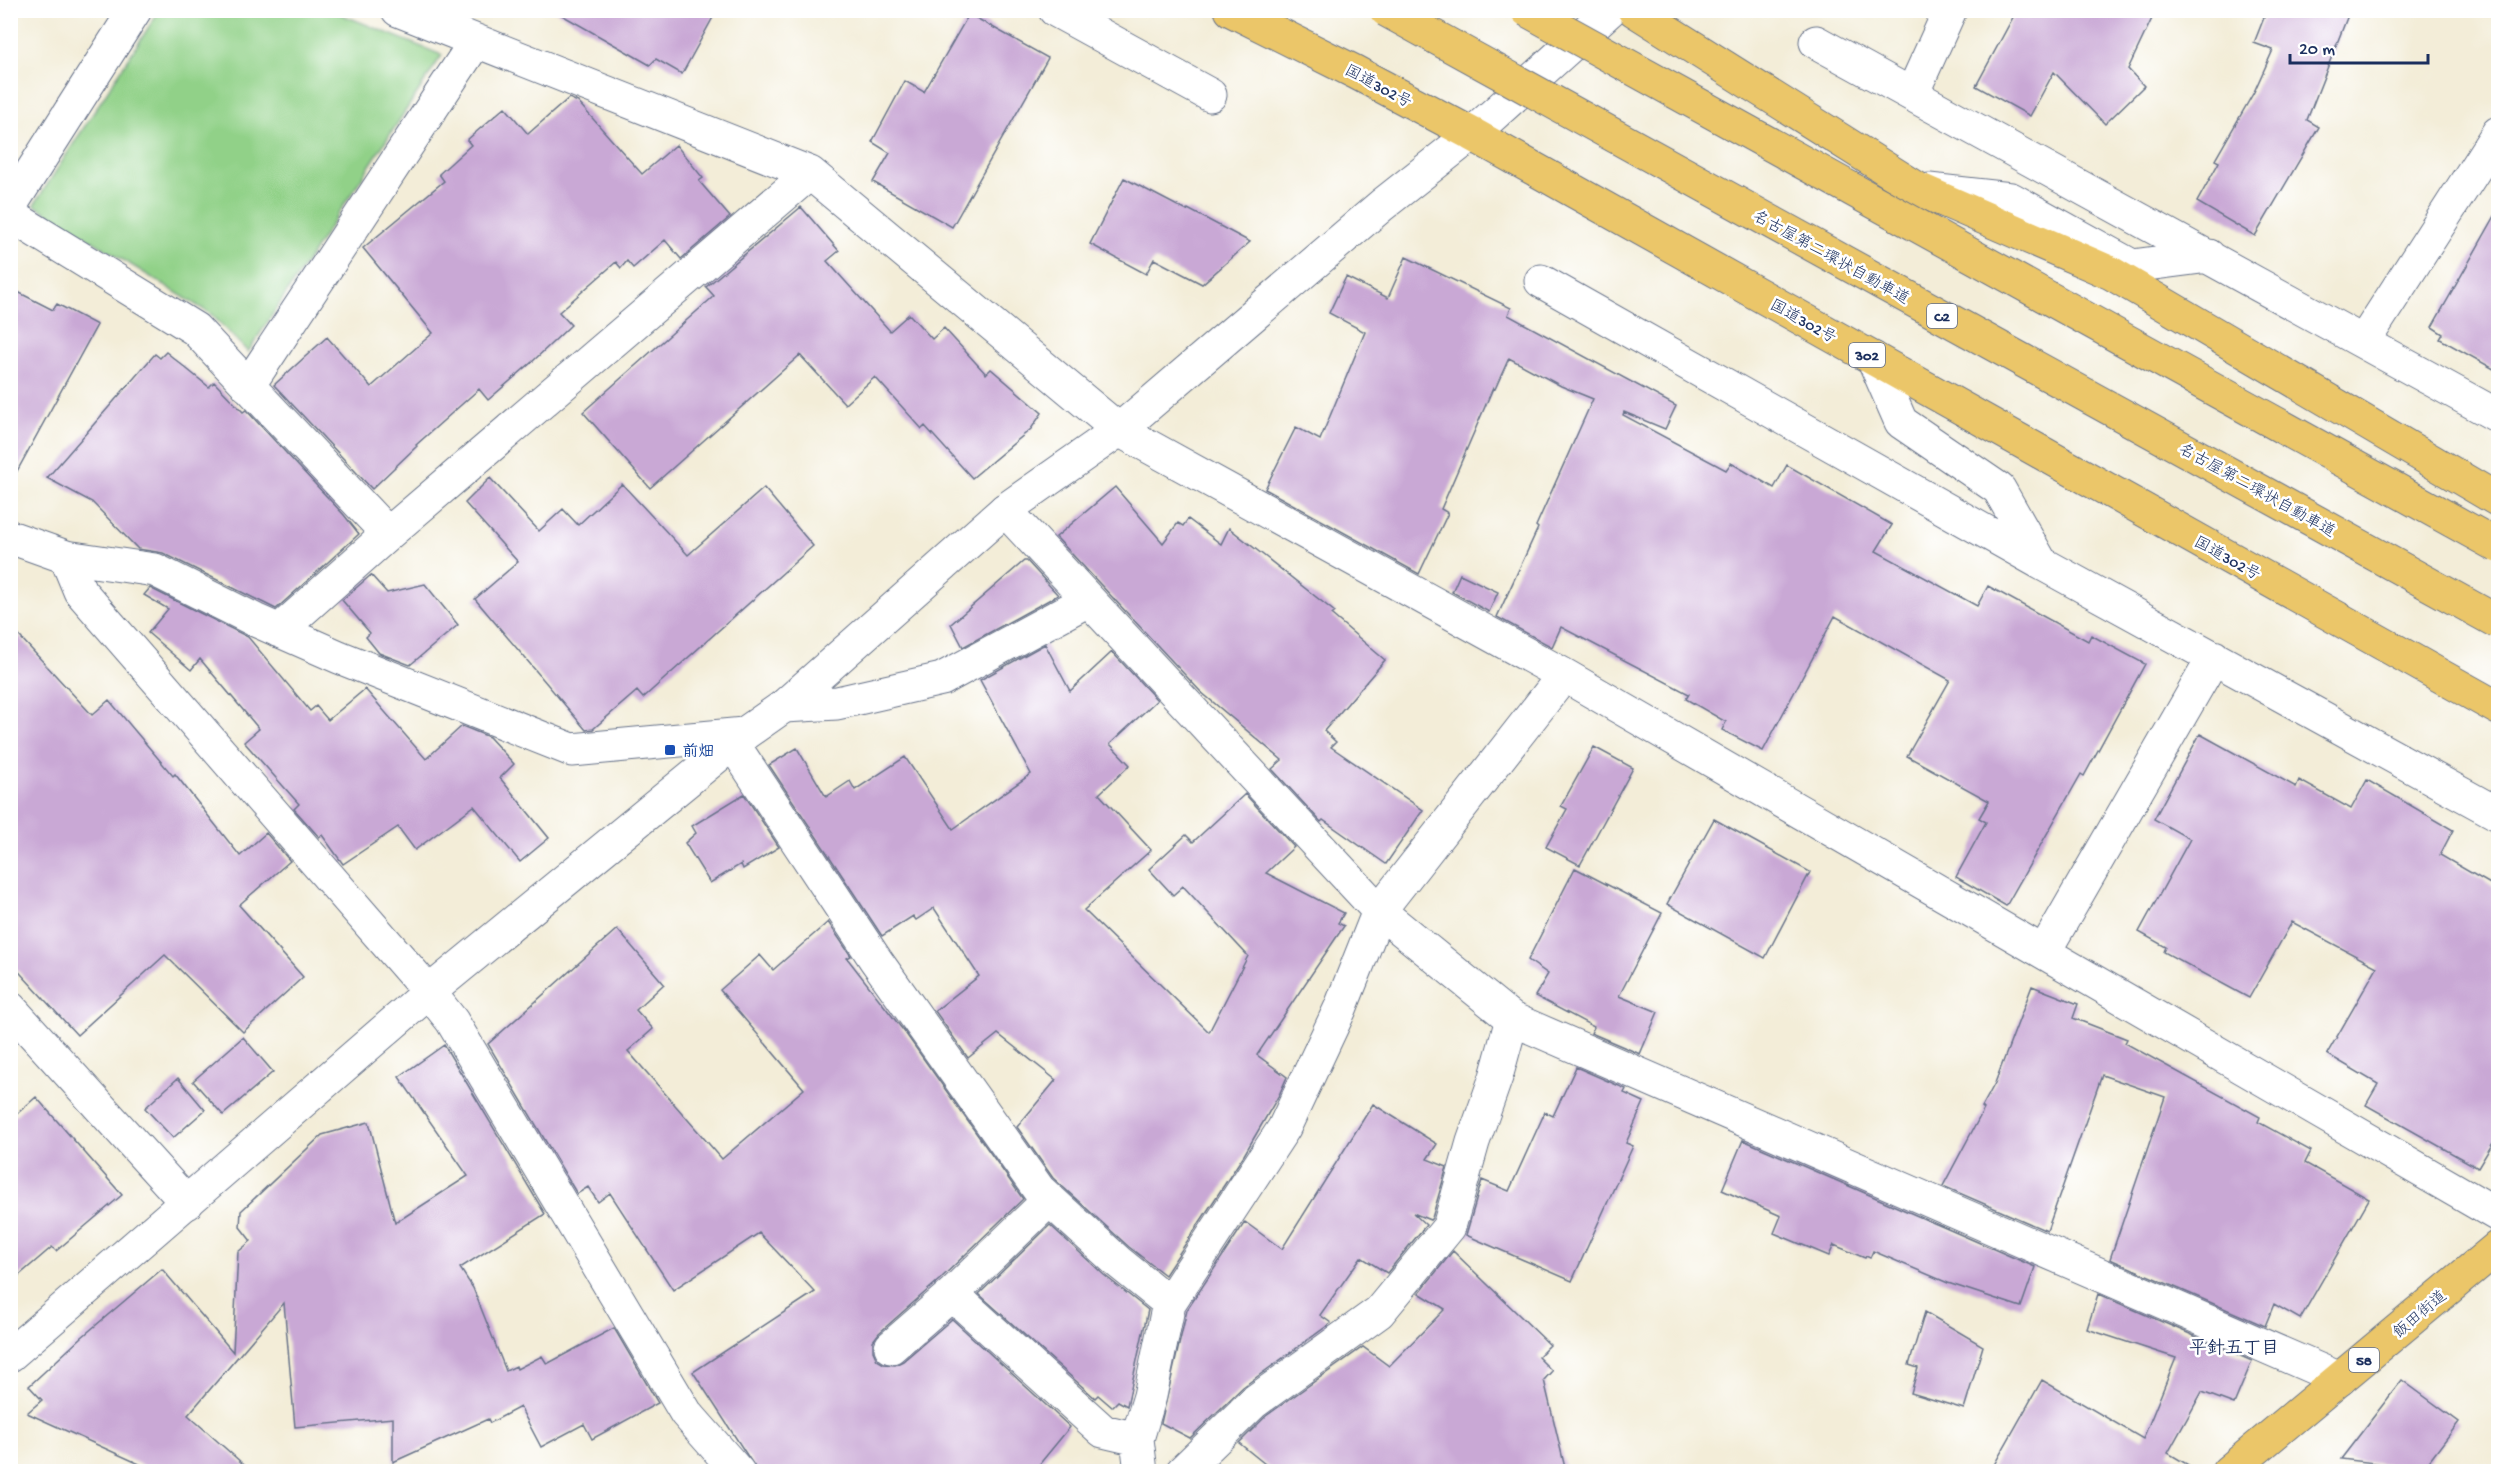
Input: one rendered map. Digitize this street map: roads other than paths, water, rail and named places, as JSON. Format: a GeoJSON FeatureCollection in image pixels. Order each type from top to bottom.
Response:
{"type":"FeatureCollection","features":[{"type":"Feature","properties":{"kind":"main road","name":"国道302号"},"geometry":{"type":"LineString","coordinates":[[1231,10],[1472,134],[2499,708]]}},
{"type":"Feature","properties":{"kind":"main road","name":"名古屋第二環状自動車道"},"geometry":{"type":"LineString","coordinates":[[1386,10],[2499,622]]}},
{"type":"Feature","properties":{"kind":"main road"},"geometry":{"type":"LineString","coordinates":[[1527,10],[2499,546]]}},
{"type":"Feature","properties":{"kind":"main road"},"geometry":{"type":"LineString","coordinates":[[1634,10],[1918,189],[2111,273],[2499,500]]}},
{"type":"Feature","properties":{"kind":"main road","name":"飯田街道"},"geometry":{"type":"LineString","coordinates":[[2228,1472],[2499,1247]]}},
{"type":"Feature","properties":{"kind":"street"},"geometry":{"type":"LineString","coordinates":[[10,206],[135,10]]}},
{"type":"Feature","properties":{"kind":"street"},"geometry":{"type":"LineString","coordinates":[[398,10],[810,173],[1119,430],[1564,675],[2499,1215]]}},
{"type":"Feature","properties":{"kind":"street"},"geometry":{"type":"LineString","coordinates":[[1055,10],[1210,95]]}},
{"type":"Feature","properties":{"kind":"street"},"geometry":{"type":"LineString","coordinates":[[10,1355],[429,992],[738,739],[784,706],[1005,510],[1119,430],[1382,205],[1472,134],[1610,10]]}},
{"type":"Feature","properties":{"kind":"street"},"geometry":{"type":"LineString","coordinates":[[1912,94],[1950,10]]}},
{"type":"Feature","properties":{"kind":"street"},"geometry":{"type":"LineString","coordinates":[[248,386],[476,41]]}},
{"type":"Feature","properties":{"kind":"street"},"geometry":{"type":"LineString","coordinates":[[1816,42],[2499,416]]}},
{"type":"Feature","properties":{"kind":"street"},"geometry":{"type":"LineString","coordinates":[[2364,341],[2499,133]]}},
{"type":"Feature","properties":{"kind":"street"},"geometry":{"type":"LineString","coordinates":[[279,631],[388,534],[810,173]]}},
{"type":"Feature","properties":{"kind":"street"},"geometry":{"type":"LineString","coordinates":[[1918,189],[2011,199],[2132,266],[2209,256]]}},
{"type":"Feature","properties":{"kind":"street"},"geometry":{"type":"LineString","coordinates":[[10,215],[195,329],[388,534]]}},
{"type":"Feature","properties":{"kind":"street"},"geometry":{"type":"LineString","coordinates":[[1541,281],[2041,563],[2499,814]]}},
{"type":"Feature","properties":{"kind":"street"},"geometry":{"type":"LineString","coordinates":[[1873,358],[1901,422],[2000,489],[2041,563]]}},
{"type":"Feature","properties":{"kind":"street"},"geometry":{"type":"LineString","coordinates":[[1005,510],[1379,911],[1512,1019],[2340,1380]]}},
{"type":"Feature","properties":{"kind":"street"},"geometry":{"type":"LineString","coordinates":[[10,537],[66,557],[155,570],[279,631],[339,657],[572,750],[738,739]]}},
{"type":"Feature","properties":{"kind":"street"},"geometry":{"type":"LineString","coordinates":[[66,557],[80,591],[429,992],[458,1031],[686,1413],[738,1472]]}},
{"type":"Feature","properties":{"kind":"street"},"geometry":{"type":"LineString","coordinates":[[784,706],[837,704],[942,679],[1088,600]]}},
{"type":"Feature","properties":{"kind":"street"},"geometry":{"type":"LineString","coordinates":[[2044,952],[2214,657]]}},
{"type":"Feature","properties":{"kind":"street"},"geometry":{"type":"LineString","coordinates":[[1141,1472],[1137,1439],[1150,1396],[1169,1303],[1284,1128],[1340,1009],[1379,911],[1564,675]]}},
{"type":"Feature","properties":{"kind":"street"},"geometry":{"type":"LineString","coordinates":[[738,739],[875,959],[1039,1190],[1117,1261],[1169,1303]]}},
{"type":"Feature","properties":{"kind":"street"},"geometry":{"type":"LineString","coordinates":[[10,1008],[187,1203]]}},
{"type":"Feature","properties":{"kind":"street"},"geometry":{"type":"LineString","coordinates":[[1182,1472],[1254,1402],[1379,1312],[1449,1227],[1512,1019]]}},
{"type":"Feature","properties":{"kind":"street"},"geometry":{"type":"LineString","coordinates":[[891,1347],[952,1294],[1049,1200]]}},
{"type":"Feature","properties":{"kind":"street"},"geometry":{"type":"LineString","coordinates":[[952,1294],[1102,1431],[1137,1439]]}},
{"type":"Feature","properties":{"kind":"place","name":"前畑"},"geometry":{"type":"Point","coordinates":[670,750]}},
{"type":"Feature","properties":{"kind":"district","name":"平針五丁目"},"geometry":{"type":"Point","coordinates":[2234,1347]}}]}
